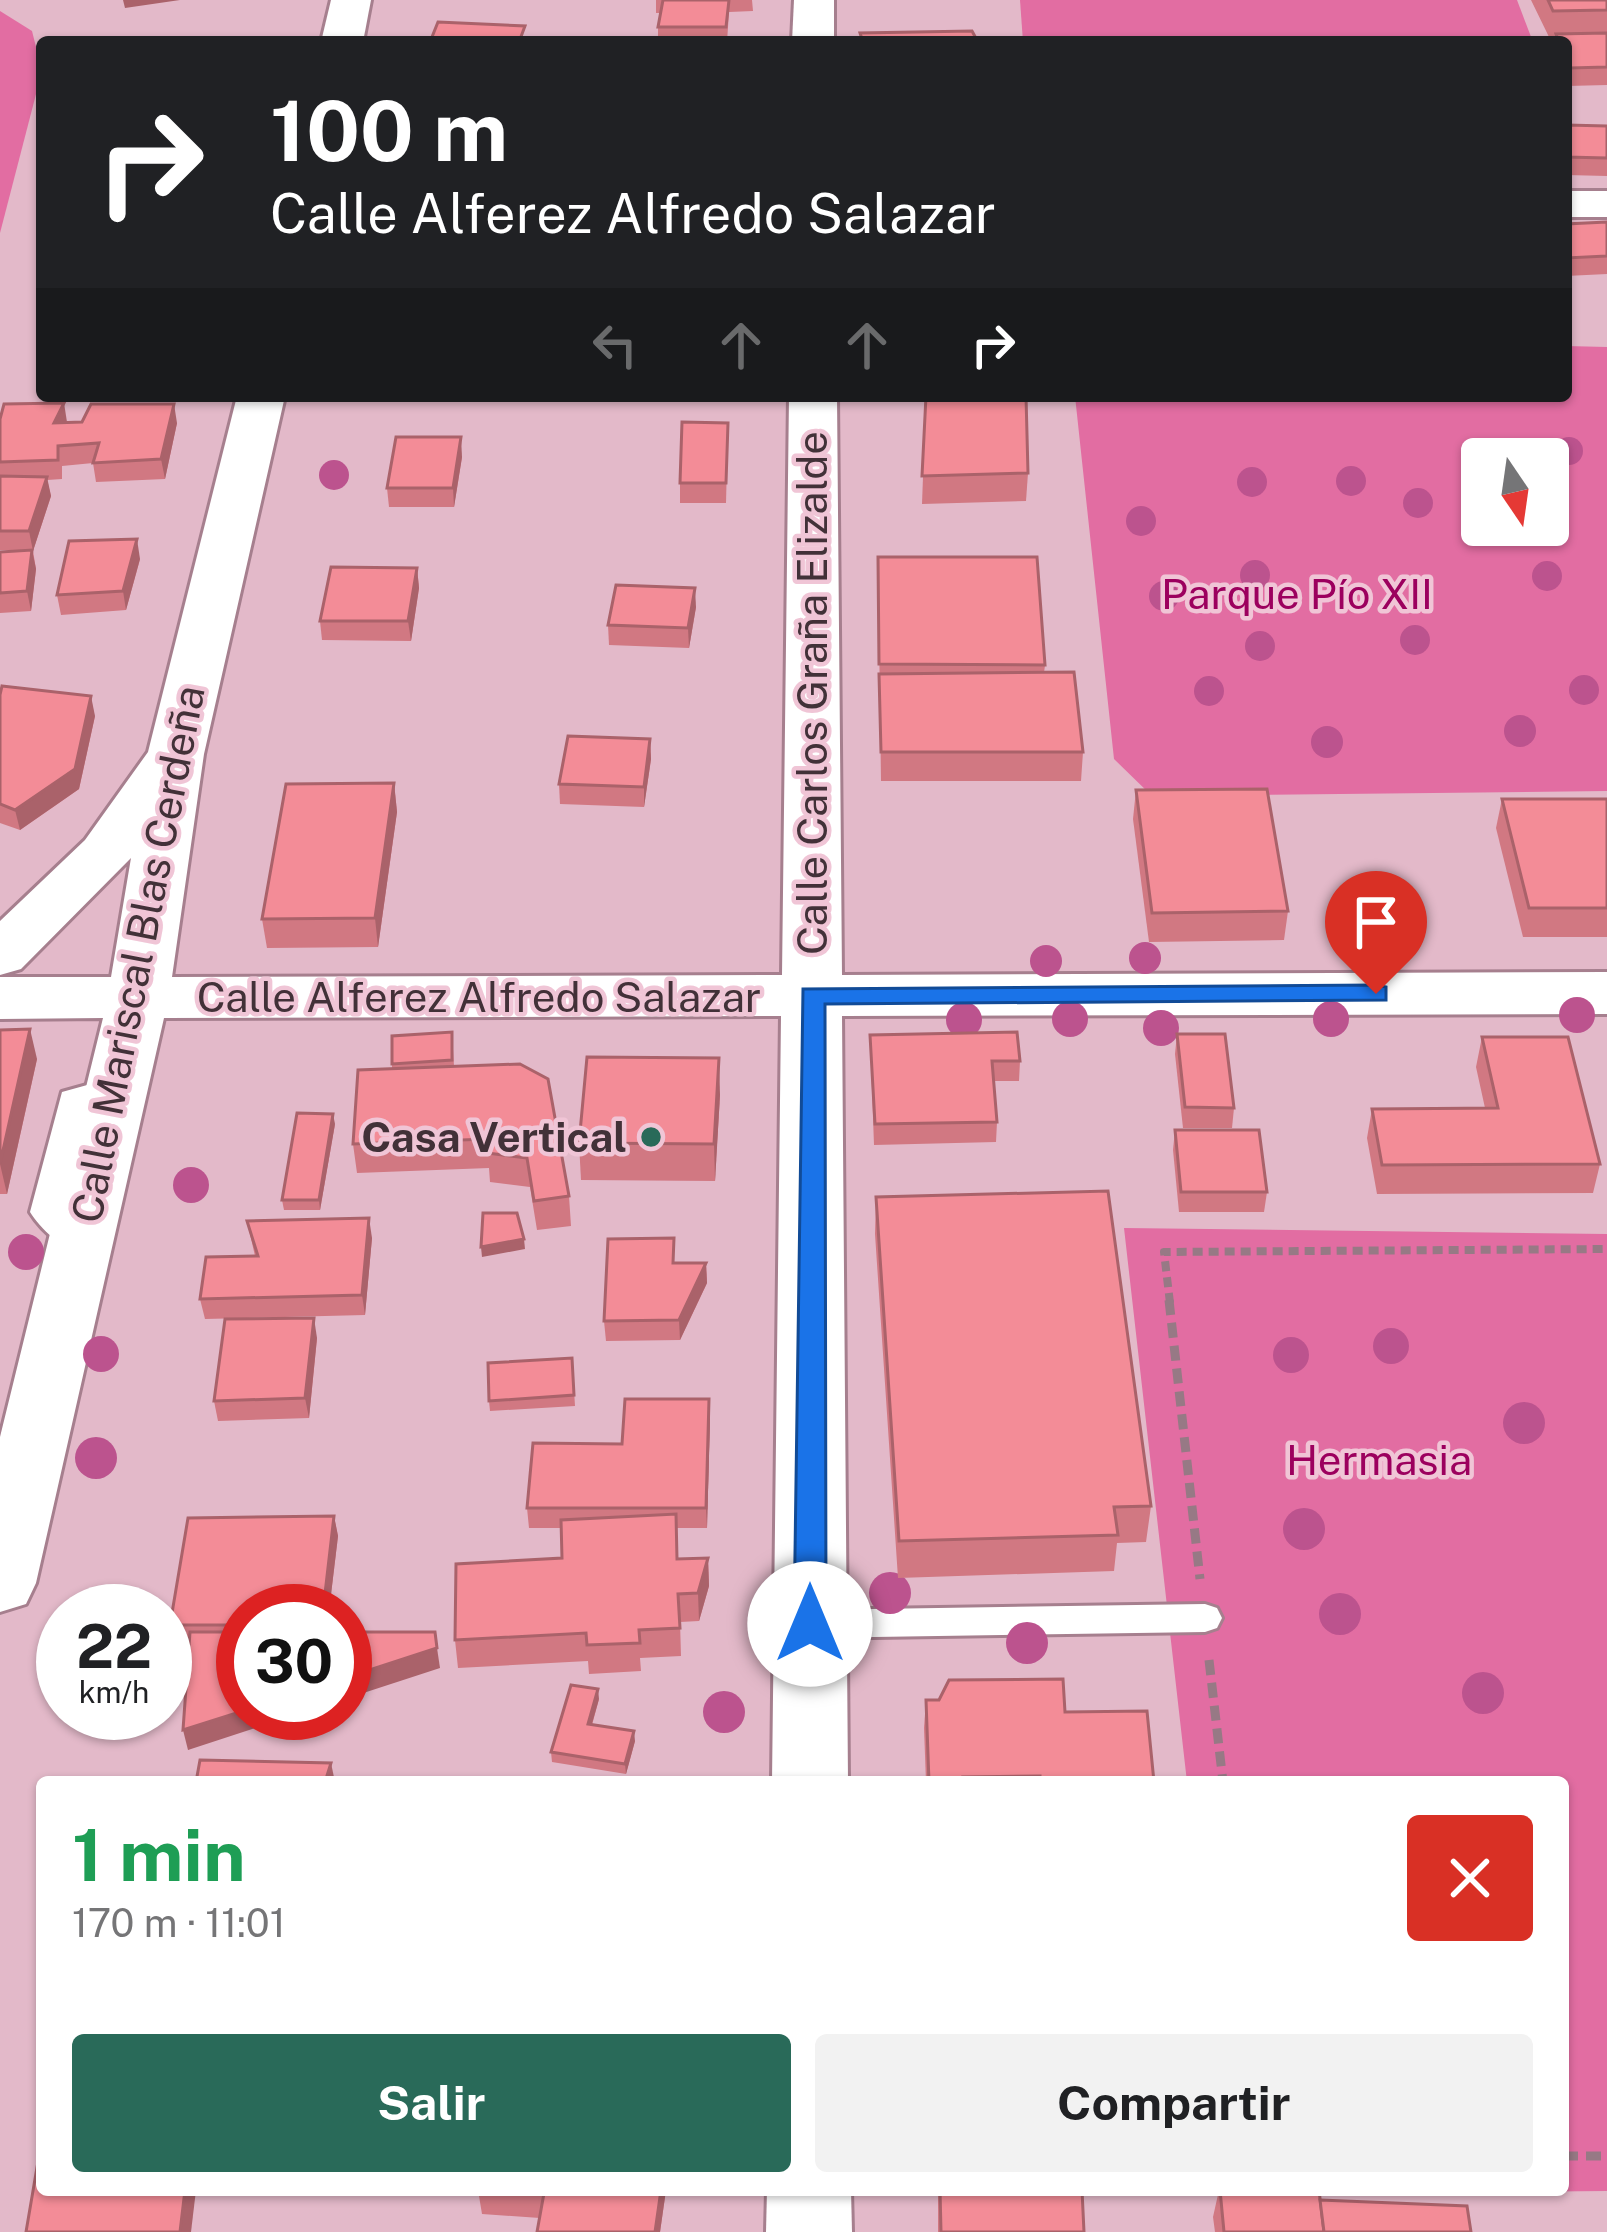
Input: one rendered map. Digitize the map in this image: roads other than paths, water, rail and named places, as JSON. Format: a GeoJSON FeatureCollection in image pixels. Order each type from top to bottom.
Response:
{"type":"FeatureCollection","features":[{"type":"Feature","properties":{"kind":"street"},"geometry":{"type":"LineString","coordinates":[[813,36],[814,0]]}},
{"type":"Feature","properties":{"kind":"street"},"geometry":{"type":"LineString","coordinates":[[1572,204],[1607,204]]}},
{"type":"Feature","properties":{"kind":"street","name":"Calle Mariscal Blas Cerdeña"},"geometry":{"type":"LineString","coordinates":[[0,1583],[138,1000],[176,754],[260,402]]}},
{"type":"Feature","properties":{"kind":"street","name":"Calle Carlos Graña Elizalde"},"geometry":{"type":"LineString","coordinates":[[810,1776],[813,402]]}},
{"type":"Feature","properties":{"kind":"street"},"geometry":{"type":"LineString","coordinates":[[0,956],[105,854],[176,754]]}},
{"type":"Feature","properties":{"kind":"street","name":"Calle Alferez Alfredo Salazar"},"geometry":{"type":"LineString","coordinates":[[0,998],[1607,993]]}},
{"type":"Feature","properties":{"kind":"street"},"geometry":{"type":"LineString","coordinates":[[809,2196],[809,2232]]}},
{"type":"Feature","properties":{"kind":"lane"},"geometry":{"type":"LineString","coordinates":[[810,1624],[1205,1618]]}},
{"type":"Feature","properties":{"kind":"place","name":"Casa Vertical"},"geometry":{"type":"Point","coordinates":[651,1137]}},
{"type":"Feature","properties":{"kind":"park label","name":"Parque Pío XII"},"geometry":{"type":"Point","coordinates":[1297,594]}},
{"type":"Feature","properties":{"kind":"park label","name":"Hermasia"},"geometry":{"type":"Point","coordinates":[1379,1460]}}]}
